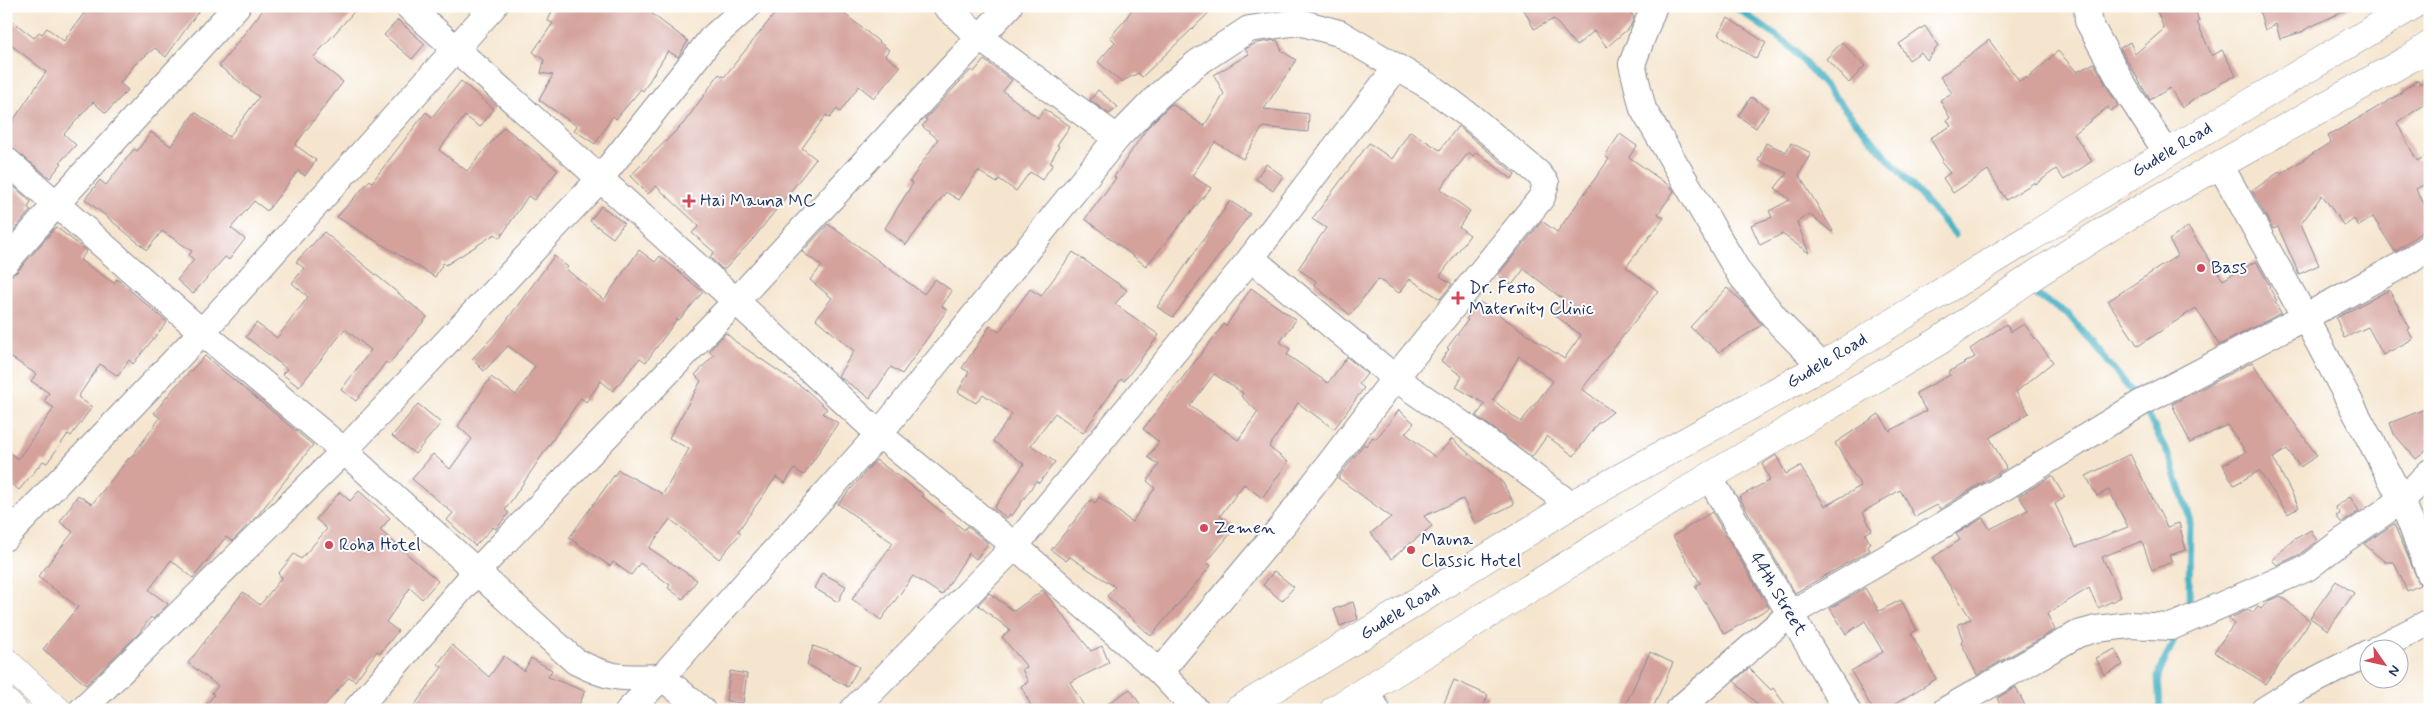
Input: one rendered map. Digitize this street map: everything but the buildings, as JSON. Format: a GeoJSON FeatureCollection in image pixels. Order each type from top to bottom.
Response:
{"type":"FeatureCollection","features":[{"type":"Feature","properties":{"kind":"main road","name":"Gudele Road"},"geometry":{"type":"LineString","coordinates":[[1238,710],[1394,616],[1571,505],[1822,366],[2167,153],[2412,6]]}},
{"type":"Feature","properties":{"kind":"main road","name":"Gudele Road"},"geometry":{"type":"LineString","coordinates":[[1334,710],[1371,700],[1709,477],[1938,341],[2036,274],[2122,220],[2430,45]]}},
{"type":"Feature","properties":{"kind":"main road"},"geometry":{"type":"LineString","coordinates":[[6,662],[57,710]]}},
{"type":"Feature","properties":{"kind":"main road"},"geometry":{"type":"LineString","coordinates":[[6,703],[13,710]]}},
{"type":"Feature","properties":{"kind":"street"},"geometry":{"type":"LineString","coordinates":[[6,262],[57,203],[237,6]]}},
{"type":"Feature","properties":{"kind":"street"},"geometry":{"type":"LineString","coordinates":[[408,6],[736,301],[879,434],[1015,546],[1160,672],[1196,710]]}},
{"type":"Feature","properties":{"kind":"street"},"geometry":{"type":"LineString","coordinates":[[6,537],[202,332],[494,6]]}},
{"type":"Feature","properties":{"kind":"street"},"geometry":{"type":"LineString","coordinates":[[82,710],[344,451],[600,180],[711,39],[748,6]]}},
{"type":"Feature","properties":{"kind":"street"},"geometry":{"type":"LineString","coordinates":[[946,6],[980,38],[1117,138]]}},
{"type":"Feature","properties":{"kind":"street"},"geometry":{"type":"LineString","coordinates":[[356,710],[476,572],[736,301],[1009,6]]}},
{"type":"Feature","properties":{"kind":"street"},"geometry":{"type":"LineString","coordinates":[[1654,6],[1632,64],[1643,110],[1739,273],[1780,325],[1822,366]]}},
{"type":"Feature","properties":{"kind":"street"},"geometry":{"type":"LineString","coordinates":[[2087,6],[2088,20],[2124,87],[2167,153]]}},
{"type":"Feature","properties":{"kind":"street"},"geometry":{"type":"LineString","coordinates":[[629,710],[662,677],[879,434],[1117,138],[1158,96],[1197,63],[1249,29],[1303,14],[1432,88],[1471,116],[1538,173],[1546,183],[1542,197],[1395,378],[1282,526],[1160,672]]}},
{"type":"Feature","properties":{"kind":"street"},"geometry":{"type":"LineString","coordinates":[[853,710],[1015,546],[1251,258],[1396,68]]}},
{"type":"Feature","properties":{"kind":"street"},"geometry":{"type":"LineString","coordinates":[[6,160],[202,332],[344,451],[575,661],[594,671],[617,678],[662,677],[702,710]]}},
{"type":"Feature","properties":{"kind":"street"},"geometry":{"type":"LineString","coordinates":[[2220,165],[2305,318],[2402,500],[2430,574]]}},
{"type":"Feature","properties":{"kind":"street"},"geometry":{"type":"LineString","coordinates":[[1678,710],[1790,614],[1943,525],[2141,404],[2305,318],[2411,260],[2430,246]]}},
{"type":"Feature","properties":{"kind":"street"},"geometry":{"type":"LineString","coordinates":[[1251,258],[1395,378],[1482,438],[1571,505]]}},
{"type":"Feature","properties":{"kind":"street"},"geometry":{"type":"LineString","coordinates":[[1946,710],[2078,634],[2096,629],[2130,625],[2171,626],[2307,568],[2402,500],[2430,472]]}},
{"type":"Feature","properties":{"kind":"street","name":"44th Street"},"geometry":{"type":"LineString","coordinates":[[1709,477],[1847,710]]}},
{"type":"Feature","properties":{"kind":"street"},"geometry":{"type":"LineString","coordinates":[[2398,638],[2430,622]]}},
{"type":"Feature","properties":{"kind":"street"},"geometry":{"type":"LineString","coordinates":[[2264,710],[2294,691],[2358,658]]}},
{"type":"Feature","properties":{"kind":"waterway"},"geometry":{"type":"LineString","coordinates":[[1734,6],[1790,46],[1955,235]]}},
{"type":"Feature","properties":{"kind":"waterway"},"geometry":{"type":"LineString","coordinates":[[2038,296],[2068,314],[2138,399]]}},
{"type":"Feature","properties":{"kind":"waterway"},"geometry":{"type":"LineString","coordinates":[[2144,408],[2170,458],[2190,519],[2189,605],[2186,612]]}},
{"type":"Feature","properties":{"kind":"waterway"},"geometry":{"type":"LineString","coordinates":[[2160,710],[2158,676],[2178,631]]}},
{"type":"Feature","properties":{"kind":"place","name":"Hai Mauna MC"},"geometry":{"type":"Point","coordinates":[689,201]}},
{"type":"Feature","properties":{"kind":"place","name":"Bass"},"geometry":{"type":"Point","coordinates":[2201,268]}},
{"type":"Feature","properties":{"kind":"place","name":"Dr. Festo Maternity Clinic"},"geometry":{"type":"Point","coordinates":[1458,298]}},
{"type":"Feature","properties":{"kind":"place","name":"Zemen"},"geometry":{"type":"Point","coordinates":[1204,528]}},
{"type":"Feature","properties":{"kind":"place","name":"Roha Hotel"},"geometry":{"type":"Point","coordinates":[329,545]}},
{"type":"Feature","properties":{"kind":"place","name":"Mauna Classic Hotel"},"geometry":{"type":"Point","coordinates":[1411,550]}}]}
